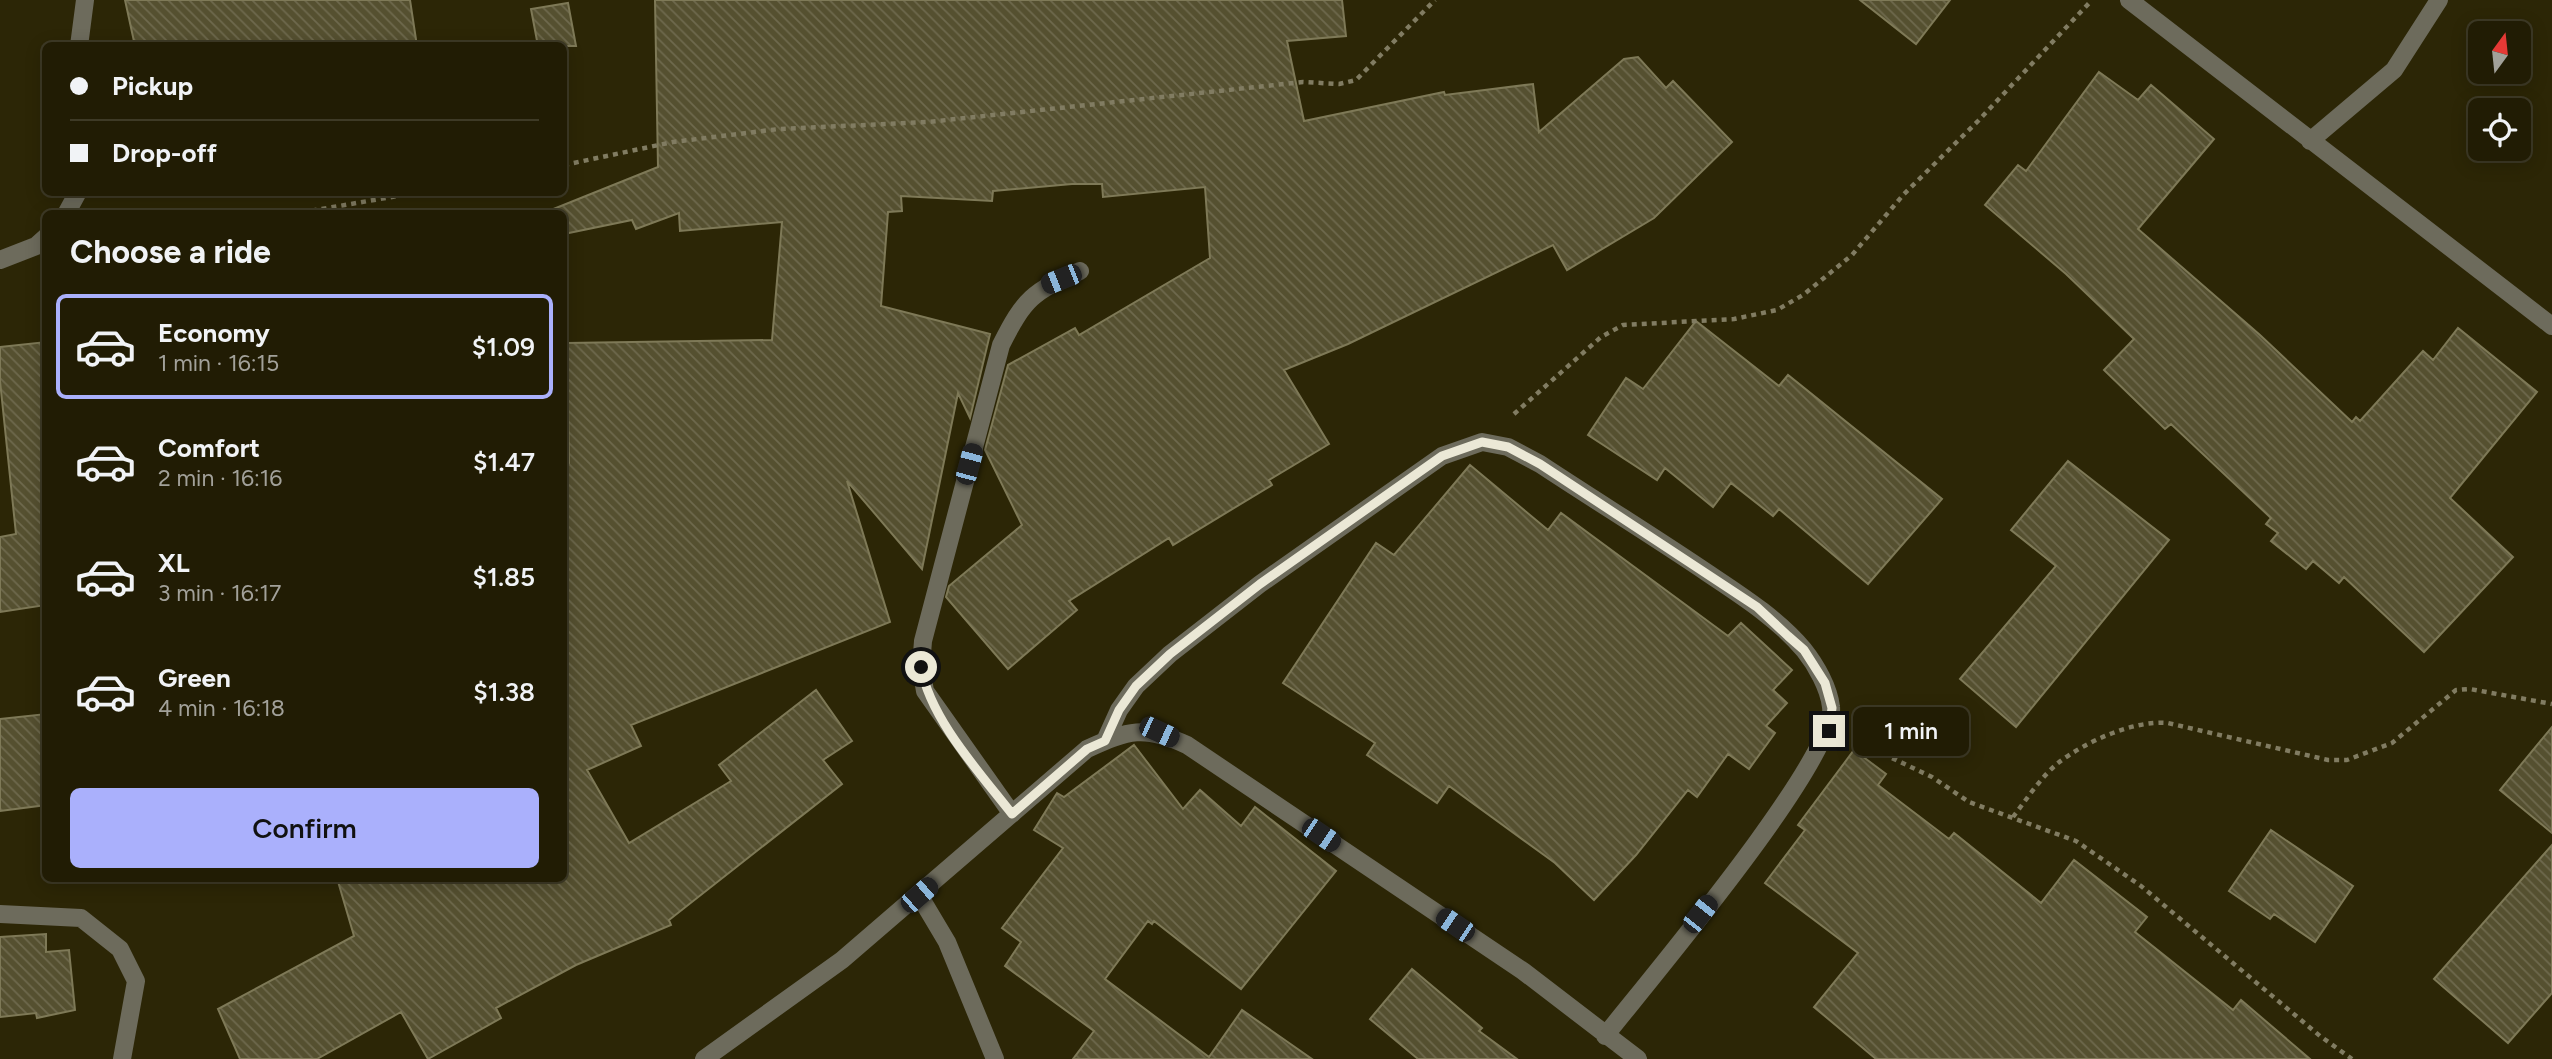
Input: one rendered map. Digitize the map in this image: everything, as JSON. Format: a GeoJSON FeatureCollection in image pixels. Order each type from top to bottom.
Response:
{"type":"FeatureCollection","features":[{"type":"Feature","properties":{"kind":"street"},"geometry":{"type":"LineString","coordinates":[[80,42],[85,0]]}},
{"type":"Feature","properties":{"kind":"street"},"geometry":{"type":"LineString","coordinates":[[2129,0],[2552,326]]}},
{"type":"Feature","properties":{"kind":"street"},"geometry":{"type":"LineString","coordinates":[[2311,141],[2394,70],[2439,0]]}},
{"type":"Feature","properties":{"kind":"street"},"geometry":{"type":"LineString","coordinates":[[0,260],[36,246],[42,241]]}},
{"type":"Feature","properties":{"kind":"street"},"geometry":{"type":"LineString","coordinates":[[1012,814],[925,691],[921,667],[923,640],[1001,345],[1018,310],[1042,287],[1080,271]]}},
{"type":"Feature","properties":{"kind":"street"},"geometry":{"type":"LineString","coordinates":[[1105,741],[1119,710],[1136,686],[1170,654],[1260,584],[1442,456],[1482,442],[1508,447],[1540,464],[1757,607],[1804,650],[1825,683],[1832,708],[1829,731],[1803,778],[1605,1036]]}},
{"type":"Feature","properties":{"kind":"street"},"geometry":{"type":"LineString","coordinates":[[704,1059],[842,960],[1087,749],[1136,731],[1159,732],[1187,745],[1522,971],[1638,1059]]}},
{"type":"Feature","properties":{"kind":"street"},"geometry":{"type":"LineString","coordinates":[[919,895],[947,942],[995,1059]]}},
{"type":"Feature","properties":{"kind":"street"},"geometry":{"type":"LineString","coordinates":[[0,915],[81,918],[120,949],[136,981],[122,1059]]}},
{"type":"Feature","properties":{"kind":"path"},"geometry":{"type":"LineString","coordinates":[[567,164],[673,142],[779,130],[928,122],[1303,82],[1339,84],[1356,80],[1435,0]]}},
{"type":"Feature","properties":{"kind":"path"},"geometry":{"type":"LineString","coordinates":[[1482,442],[1601,337],[1623,325],[1734,319],[1777,310],[1803,295],[1852,256],[1904,194],[1978,121],[2092,0]]}},
{"type":"Feature","properties":{"kind":"path"},"geometry":{"type":"LineString","coordinates":[[315,210],[398,196]]}},
{"type":"Feature","properties":{"kind":"path"},"geometry":{"type":"LineString","coordinates":[[2012,818],[2057,764],[2101,739],[2151,724],[2168,723],[2328,760],[2347,760],[2392,743],[2456,690],[2470,688],[2552,704]]}},
{"type":"Feature","properties":{"kind":"path"},"geometry":{"type":"LineString","coordinates":[[1829,731],[1902,760],[1969,802],[2076,841],[2114,866],[2352,1059]]}},
{"type":"Feature","properties":{"kind":"building"},"geometry":{"type":"Polygon","coordinates":[[[125,0],[410,0],[416,42],[134,42],[125,0]]]}},
{"type":"Feature","properties":{"kind":"building"},"geometry":{"type":"Polygon","coordinates":[[[655,0],[1342,0],[1346,36],[1287,41],[1304,121],[1444,92],[1445,95],[1533,84],[1539,132],[1624,59],[1638,57],[1666,88],[1673,81],[1732,142],[1654,218],[1567,270],[1553,245],[1348,344],[1284,370],[1329,444],[1269,480],[1272,485],[1173,545],[1169,538],[1069,601],[1077,610],[1008,669],[946,597],[949,586],[1022,525],[985,450],[1008,365],[1075,328],[1079,335],[1210,258],[1205,187],[1103,197],[1102,184],[1072,184],[993,191],[992,201],[901,196],[902,211],[888,212],[881,306],[990,334],[970,418],[958,393],[922,569],[847,481],[890,622],[631,725],[641,746],[587,770],[629,843],[731,781],[719,765],[816,690],[852,741],[823,760],[842,784],[669,920],[671,925],[576,965],[496,1008],[501,1018],[428,1059],[401,1012],[317,1059],[240,1059],[218,1009],[354,936],[338,882],[567,882],[567,343],[772,340],[782,222],[680,231],[679,213],[636,229],[632,220],[567,233],[567,210],[551,210],[658,167],[655,0]]]}},
{"type":"Feature","properties":{"kind":"building"},"geometry":{"type":"Polygon","coordinates":[[[1860,0],[1950,0],[1916,44],[1860,0]]]}},
{"type":"Feature","properties":{"kind":"building"},"geometry":{"type":"Polygon","coordinates":[[[568,3],[576,46],[567,46],[567,42],[537,42],[531,9],[568,3]]]}},
{"type":"Feature","properties":{"kind":"building"},"geometry":{"type":"Polygon","coordinates":[[[2099,72],[2138,100],[2151,85],[2214,139],[2138,229],[2260,335],[2352,422],[2356,417],[2360,421],[2423,351],[2433,360],[2458,328],[2537,392],[2450,498],[2513,557],[2424,652],[2344,577],[2339,583],[2313,561],[2306,569],[2271,541],[2278,533],[2266,524],[2271,518],[2171,424],[2165,429],[2104,370],[2134,339],[2066,274],[1985,205],[2018,165],[2026,171],[2099,72]]]}},
{"type":"Feature","properties":{"kind":"building"},"geometry":{"type":"Polygon","coordinates":[[[1696,321],[1779,386],[1788,375],[1942,499],[1868,584],[1779,509],[1773,516],[1731,483],[1713,507],[1665,468],[1657,480],[1588,435],[1626,378],[1643,389],[1696,321]]]}},
{"type":"Feature","properties":{"kind":"building"},"geometry":{"type":"Polygon","coordinates":[[[42,342],[42,606],[0,612],[0,537],[16,534],[0,381],[0,347],[42,342]]]}},
{"type":"Feature","properties":{"kind":"building"},"geometry":{"type":"Polygon","coordinates":[[[2068,461],[2169,540],[2016,727],[1960,679],[2056,566],[2011,530],[2068,461]]]}},
{"type":"Feature","properties":{"kind":"building"},"geometry":{"type":"Polygon","coordinates":[[[1470,465],[1548,530],[1561,513],[1728,636],[1741,623],[1792,670],[1773,690],[1787,703],[1766,726],[1775,733],[1749,769],[1728,754],[1697,797],[1688,790],[1636,855],[1594,900],[1555,863],[1449,786],[1437,803],[1367,755],[1375,743],[1283,683],[1376,543],[1394,555],[1470,465]]]}},
{"type":"Feature","properties":{"kind":"building"},"geometry":{"type":"Polygon","coordinates":[[[42,714],[42,806],[0,811],[0,719],[42,714]]]}},
{"type":"Feature","properties":{"kind":"building"},"geometry":{"type":"Polygon","coordinates":[[[2552,727],[2552,833],[2500,790],[2552,727]]]}},
{"type":"Feature","properties":{"kind":"building"},"geometry":{"type":"Polygon","coordinates":[[[1134,745],[1183,809],[1200,790],[1241,826],[1255,807],[1336,871],[1241,989],[1154,921],[1152,924],[1148,921],[1105,979],[1209,1057],[1242,1010],[1312,1059],[1073,1059],[1094,1031],[1005,966],[1021,942],[1002,928],[1063,848],[1034,830],[1057,793],[1064,797],[1134,745]]]}},
{"type":"Feature","properties":{"kind":"building"},"geometry":{"type":"Polygon","coordinates":[[[1854,750],[1886,774],[1878,785],[1949,839],[1954,833],[2041,903],[2074,860],[2147,917],[2135,932],[2233,1010],[2241,1000],[2310,1059],[1876,1059],[1814,1007],[1858,953],[1765,883],[1805,830],[1798,825],[1854,750]]]}},
{"type":"Feature","properties":{"kind":"building"},"geometry":{"type":"Polygon","coordinates":[[[2271,830],[2353,886],[2315,942],[2274,914],[2270,919],[2229,891],[2271,830]]]}},
{"type":"Feature","properties":{"kind":"building"},"geometry":{"type":"Polygon","coordinates":[[[2552,845],[2552,993],[2508,1043],[2434,979],[2552,845]]]}},
{"type":"Feature","properties":{"kind":"building"},"geometry":{"type":"Polygon","coordinates":[[[46,934],[46,952],[69,950],[75,1010],[37,1018],[36,1013],[0,1017],[0,937],[46,934]]]}},
{"type":"Feature","properties":{"kind":"building"},"geometry":{"type":"Polygon","coordinates":[[[1412,969],[1482,1028],[1479,1031],[1517,1059],[1418,1059],[1370,1019],[1412,969]]]}},
{"type":"Feature","properties":{"kind":"route"},"geometry":{"type":"LineString","coordinates":[[921,667],[925,691],[1012,814],[1087,749],[1105,741],[1119,710],[1136,686],[1170,654],[1260,584],[1359,517],[1442,456],[1482,442],[1508,447],[1540,464],[1682,555],[1757,607],[1804,650],[1825,683],[1832,708],[1829,731]]}}]}
